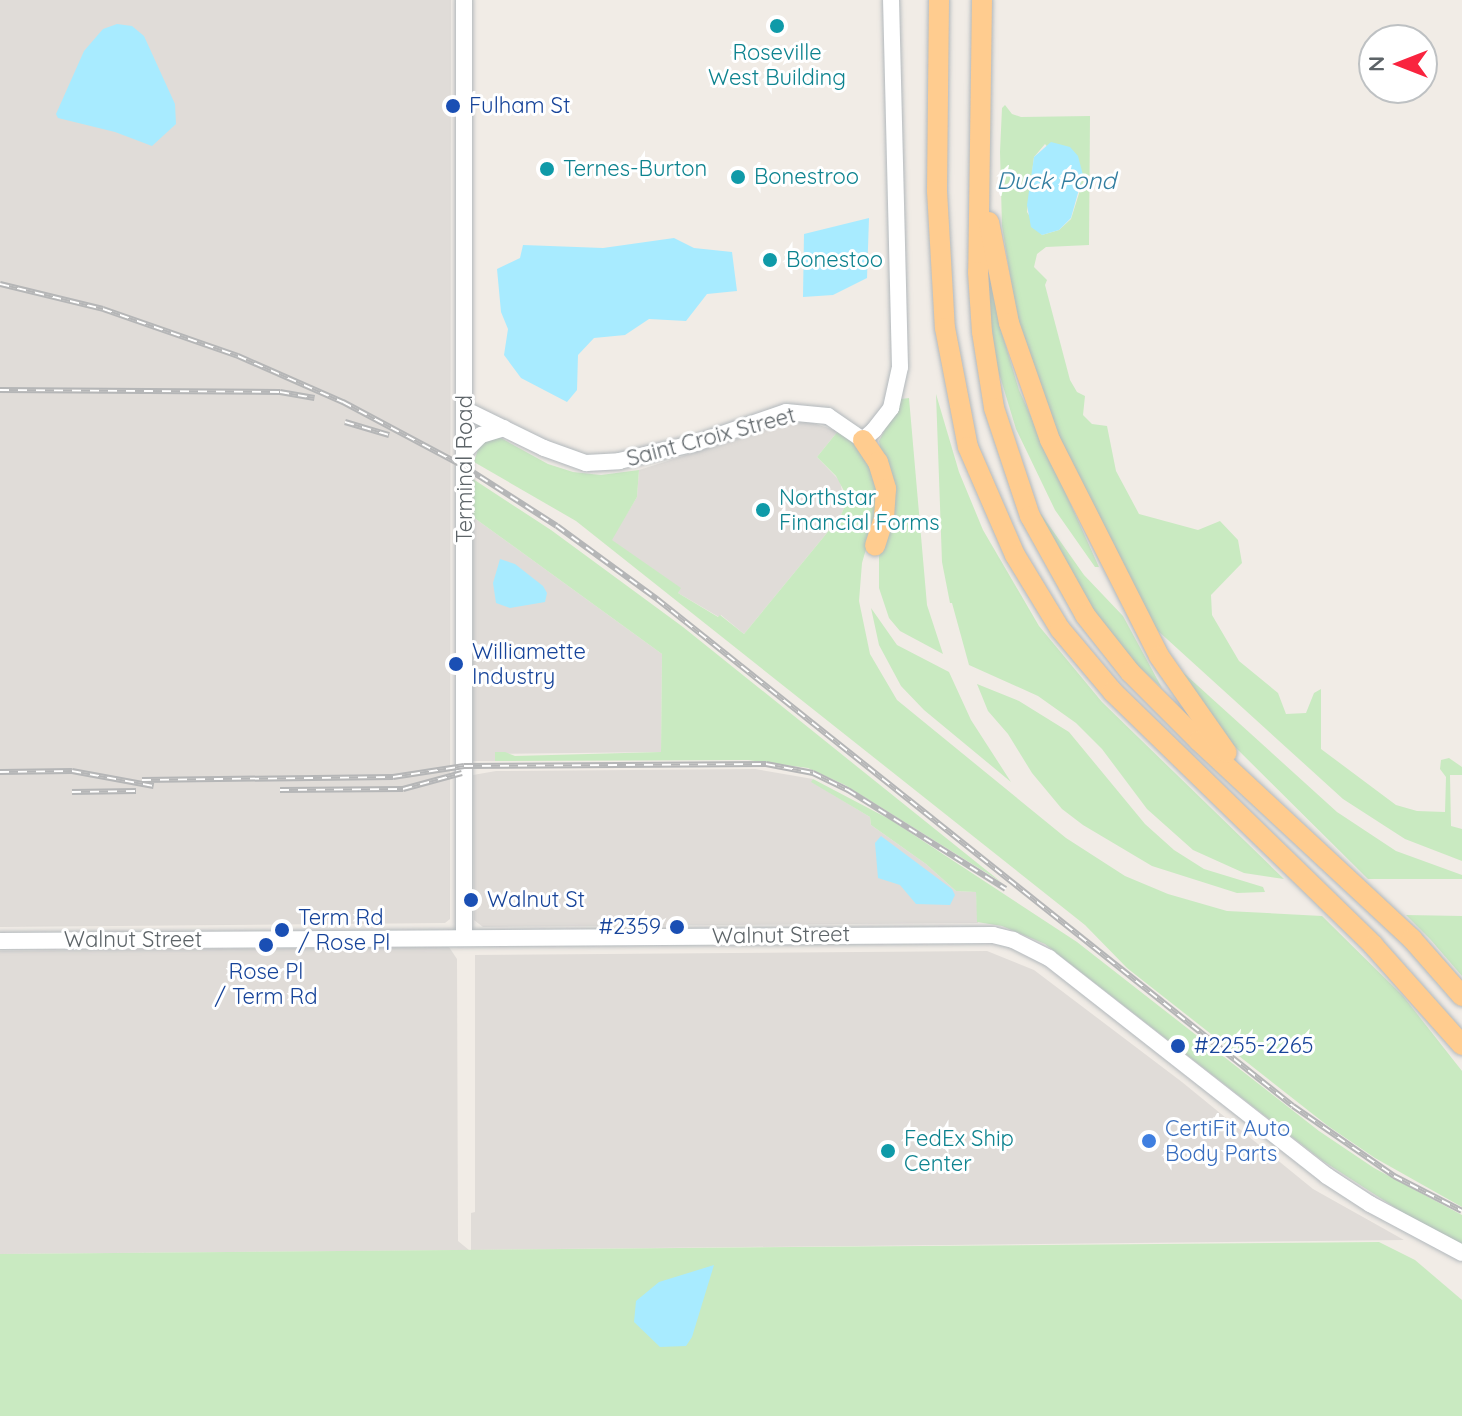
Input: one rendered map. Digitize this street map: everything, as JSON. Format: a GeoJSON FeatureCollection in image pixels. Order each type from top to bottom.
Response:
{"type":"FeatureCollection","features":[{"type":"Feature","properties":{"kind":"highway"},"geometry":{"type":"LineString","coordinates":[[939,0],[937,191],[945,328],[960,417],[981,484],[1036,593],[1083,658],[1354,925],[1462,1045]]}},
{"type":"Feature","properties":{"kind":"highway"},"geometry":{"type":"LineString","coordinates":[[982,0],[978,272],[986,367],[1004,448],[1030,516],[1063,580],[1110,648],[1199,741],[1412,939],[1462,996]]}},
{"type":"Feature","properties":{"kind":"highway"},"geometry":{"type":"LineString","coordinates":[[982,127],[992,243],[1020,363],[1050,440],[1109,559],[1179,688],[1223,748],[1274,808]]}},
{"type":"Feature","properties":{"kind":"highway"},"geometry":{"type":"LineString","coordinates":[[863,440],[878,462],[886,489],[884,518],[875,546]]}},
{"type":"Feature","properties":{"kind":"street","name":"Terminal Road"},"geometry":{"type":"LineString","coordinates":[[464,0],[464,938]]}},
{"type":"Feature","properties":{"kind":"street"},"geometry":{"type":"LineString","coordinates":[[863,440],[891,408],[900,367],[891,0]]}},
{"type":"Feature","properties":{"kind":"street","name":"Saint Croix Street"},"geometry":{"type":"LineString","coordinates":[[466,410],[544,448],[586,463],[619,461],[696,443],[786,412],[828,416],[863,440]]}},
{"type":"Feature","properties":{"kind":"street"},"geometry":{"type":"LineString","coordinates":[[466,450],[481,435],[504,428]]}},
{"type":"Feature","properties":{"kind":"street","name":"Walnut Street"},"geometry":{"type":"LineString","coordinates":[[0,941],[975,934],[1013,940],[1049,958],[1327,1176],[1370,1204],[1462,1253]]}},
{"type":"Feature","properties":{"kind":"shaded area"},"geometry":{"type":"Polygon","coordinates":[[[0,0],[451,0],[450,919],[445,923],[0,927],[0,0]]]}},
{"type":"Feature","properties":{"kind":"shaded area"},"geometry":{"type":"Polygon","coordinates":[[[809,422],[838,431],[817,457],[840,481],[845,506],[840,517],[744,634],[721,615],[719,617],[678,593],[680,588],[611,540],[637,497],[639,470],[788,423],[809,422]]]}},
{"type":"Feature","properties":{"kind":"shaded area"},"geometry":{"type":"Polygon","coordinates":[[[473,517],[662,654],[661,752],[495,754],[495,761],[473,761],[473,517]]]}},
{"type":"Feature","properties":{"kind":"shaded area"},"geometry":{"type":"Polygon","coordinates":[[[755,769],[813,779],[812,782],[870,817],[871,825],[926,864],[956,891],[976,892],[978,923],[483,927],[474,920],[473,775],[496,771],[755,769]]]}},
{"type":"Feature","properties":{"kind":"shaded area"},"geometry":{"type":"Polygon","coordinates":[[[449,947],[457,959],[458,1241],[469,1250],[0,1254],[0,951],[449,947]]]}},
{"type":"Feature","properties":{"kind":"shaded area"},"geometry":{"type":"Polygon","coordinates":[[[987,951],[1034,970],[1182,1082],[1313,1189],[1404,1240],[471,1250],[471,1213],[475,1212],[475,955],[987,951]]]}},
{"type":"Feature","properties":{"kind":"green space"},"geometry":{"type":"Polygon","coordinates":[[[1005,105],[1012,114],[1021,117],[1090,116],[1089,245],[1046,247],[1037,254],[1034,267],[1047,280],[1045,285],[1070,380],[1077,392],[1085,396],[1083,415],[1092,424],[1107,426],[1116,471],[1139,514],[1198,530],[1220,521],[1238,540],[1242,563],[1211,595],[1212,615],[1239,661],[1278,693],[1286,714],[1306,713],[1314,693],[1321,689],[1321,749],[1396,805],[1417,811],[1445,812],[1446,777],[1440,769],[1441,760],[1449,758],[1462,767],[1462,775],[1450,775],[1451,826],[1462,829],[1462,861],[1405,839],[1343,799],[1146,620],[1068,461],[1020,336],[1002,226],[1002,108],[1005,105]],[[1045,144],[1034,157],[1027,212],[1042,235],[1059,230],[1071,219],[1081,187],[1045,144]]]}},
{"type":"Feature","properties":{"kind":"green space"},"geometry":{"type":"Polygon","coordinates":[[[988,255],[1001,330],[1019,390],[1099,567],[1095,567],[1055,510],[1016,429],[995,360],[989,322],[988,255]]]}},
{"type":"Feature","properties":{"kind":"green space"},"geometry":{"type":"Polygon","coordinates":[[[936,394],[959,472],[983,530],[1039,626],[1102,702],[1284,879],[1244,873],[1193,850],[1147,809],[1102,749],[1076,723],[1038,696],[969,665],[950,603],[942,562],[936,394]]]}},
{"type":"Feature","properties":{"kind":"green space"},"geometry":{"type":"Polygon","coordinates":[[[909,398],[927,605],[943,654],[900,631],[889,618],[879,588],[879,556],[891,517],[879,441],[901,399],[909,398]]]}},
{"type":"Feature","properties":{"kind":"green space"},"geometry":{"type":"Polygon","coordinates":[[[838,431],[859,448],[874,472],[879,504],[862,563],[859,601],[870,654],[897,700],[1066,838],[1125,876],[1168,894],[1227,911],[1322,916],[1403,996],[1462,1071],[1462,1207],[1375,1158],[1328,1126],[1127,968],[1085,925],[576,521],[474,462],[480,443],[499,437],[548,464],[573,472],[601,475],[639,470],[637,497],[612,540],[681,588],[678,593],[718,617],[720,615],[744,634],[840,517],[845,506],[844,491],[836,476],[817,457],[838,431]]]}},
{"type":"Feature","properties":{"kind":"green space"},"geometry":{"type":"Polygon","coordinates":[[[473,479],[551,530],[683,627],[1001,882],[845,785],[808,768],[748,760],[495,761],[495,752],[515,756],[661,752],[662,654],[473,517],[473,479]]]}},
{"type":"Feature","properties":{"kind":"green space"},"geometry":{"type":"Polygon","coordinates":[[[1041,514],[1084,575],[1123,616],[1162,688],[1133,661],[1085,599],[1038,515],[1041,514]]]}},
{"type":"Feature","properties":{"kind":"green space"},"geometry":{"type":"Polygon","coordinates":[[[871,608],[897,645],[949,672],[971,720],[1011,782],[924,710],[901,686],[879,645],[871,608]]]}},
{"type":"Feature","properties":{"kind":"green space"},"geometry":{"type":"Polygon","coordinates":[[[1176,666],[1337,812],[1396,851],[1462,875],[1462,879],[1368,879],[1230,742],[1176,666]]]}},
{"type":"Feature","properties":{"kind":"green space"},"geometry":{"type":"Polygon","coordinates":[[[977,684],[1019,701],[1069,732],[1145,824],[1174,850],[1204,869],[1263,887],[1265,892],[1237,893],[1152,866],[1083,825],[1062,809],[1032,773],[1008,734],[988,711],[977,684]]]}},
{"type":"Feature","properties":{"kind":"green space"},"geometry":{"type":"Polygon","coordinates":[[[813,779],[891,820],[1077,942],[1319,1131],[1374,1168],[1462,1215],[1462,1245],[1422,1225],[1323,1161],[1045,944],[1002,926],[977,922],[976,892],[956,891],[926,864],[871,825],[870,817],[811,782],[813,779]]]}},
{"type":"Feature","properties":{"kind":"green space"},"geometry":{"type":"Polygon","coordinates":[[[1406,915],[1462,916],[1462,976],[1430,939],[1406,915]]]}},
{"type":"Feature","properties":{"kind":"green space"},"geometry":{"type":"Polygon","coordinates":[[[1379,1242],[1415,1260],[1462,1300],[1462,1416],[0,1416],[0,1254],[1379,1242]]]}},
{"type":"Feature","properties":{"kind":"water"},"geometry":{"type":"Polygon","coordinates":[[[117,24],[132,26],[144,36],[175,104],[176,124],[152,146],[115,132],[58,118],[56,114],[84,51],[103,29],[117,24]]]}},
{"type":"Feature","properties":{"kind":"water","name":"Duck Pond"},"geometry":{"type":"Polygon","coordinates":[[[1051,142],[1070,147],[1078,156],[1083,175],[1071,218],[1059,230],[1042,235],[1031,227],[1027,205],[1034,157],[1051,142]]]}},
{"type":"Feature","properties":{"kind":"water"},"geometry":{"type":"Polygon","coordinates":[[[869,218],[867,278],[833,295],[803,297],[804,234],[869,218]]]}},
{"type":"Feature","properties":{"kind":"water"},"geometry":{"type":"Polygon","coordinates":[[[674,238],[694,248],[732,252],[737,291],[707,294],[686,321],[649,319],[625,335],[594,338],[578,355],[577,390],[567,402],[521,378],[504,355],[508,329],[501,312],[497,269],[520,258],[523,245],[603,248],[674,238]]]}},
{"type":"Feature","properties":{"kind":"water"},"geometry":{"type":"Polygon","coordinates":[[[500,559],[515,564],[543,586],[547,593],[545,602],[510,608],[496,603],[493,583],[500,559]]]}},
{"type":"Feature","properties":{"kind":"water"},"geometry":{"type":"Polygon","coordinates":[[[881,836],[952,889],[955,895],[950,905],[916,904],[900,885],[878,878],[875,843],[881,836]]]}},
{"type":"Feature","properties":{"kind":"water"},"geometry":{"type":"Polygon","coordinates":[[[714,1265],[692,1337],[686,1346],[660,1347],[634,1322],[636,1301],[659,1282],[714,1265]]]}},
{"type":"Feature","properties":{"kind":"railway"},"geometry":{"type":"LineString","coordinates":[[0,284],[103,309],[238,356],[343,402],[465,467],[557,526],[657,599],[1293,1106],[1394,1176],[1462,1211]]}},
{"type":"Feature","properties":{"kind":"railway"},"geometry":{"type":"LineString","coordinates":[[0,390],[280,392],[314,398]]}},
{"type":"Feature","properties":{"kind":"railway"},"geometry":{"type":"LineString","coordinates":[[345,422],[389,435]]}},
{"type":"Feature","properties":{"kind":"railway"},"geometry":{"type":"LineString","coordinates":[[142,780],[393,777],[464,766],[766,764],[813,773],[848,790],[1006,889]]}},
{"type":"Feature","properties":{"kind":"railway"},"geometry":{"type":"LineString","coordinates":[[0,772],[72,771],[154,786]]}},
{"type":"Feature","properties":{"kind":"railway"},"geometry":{"type":"LineString","coordinates":[[280,790],[403,789],[462,773]]}},
{"type":"Feature","properties":{"kind":"railway"},"geometry":{"type":"LineString","coordinates":[[72,792],[136,791]]}},
{"type":"Feature","properties":{"kind":"place","name":"Roseville West Building"},"geometry":{"type":"Point","coordinates":[777,26]}},
{"type":"Feature","properties":{"kind":"place","name":"Fulham St"},"geometry":{"type":"Point","coordinates":[453,106]}},
{"type":"Feature","properties":{"kind":"place","name":"Ternes-Burton"},"geometry":{"type":"Point","coordinates":[547,169]}},
{"type":"Feature","properties":{"kind":"place","name":"Bonestroo"},"geometry":{"type":"Point","coordinates":[738,177]}},
{"type":"Feature","properties":{"kind":"place","name":"Bonestoo"},"geometry":{"type":"Point","coordinates":[770,260]}},
{"type":"Feature","properties":{"kind":"place","name":"Northstar Financial Forms"},"geometry":{"type":"Point","coordinates":[763,510]}},
{"type":"Feature","properties":{"kind":"place","name":"Williamette Industry"},"geometry":{"type":"Point","coordinates":[456,664]}},
{"type":"Feature","properties":{"kind":"place","name":"Walnut St"},"geometry":{"type":"Point","coordinates":[471,900]}},
{"type":"Feature","properties":{"kind":"place","name":"#2359"},"geometry":{"type":"Point","coordinates":[677,927]}},
{"type":"Feature","properties":{"kind":"place","name":"Term Rd / Rose Pl"},"geometry":{"type":"Point","coordinates":[282,930]}},
{"type":"Feature","properties":{"kind":"place","name":"Rose Pl / Term Rd"},"geometry":{"type":"Point","coordinates":[266,945]}},
{"type":"Feature","properties":{"kind":"place","name":"#2255-2265"},"geometry":{"type":"Point","coordinates":[1178,1046]}},
{"type":"Feature","properties":{"kind":"place","name":"CertiFit Auto Body Parts"},"geometry":{"type":"Point","coordinates":[1149,1141]}},
{"type":"Feature","properties":{"kind":"place","name":"FedEx Ship Center"},"geometry":{"type":"Point","coordinates":[888,1151]}}]}
